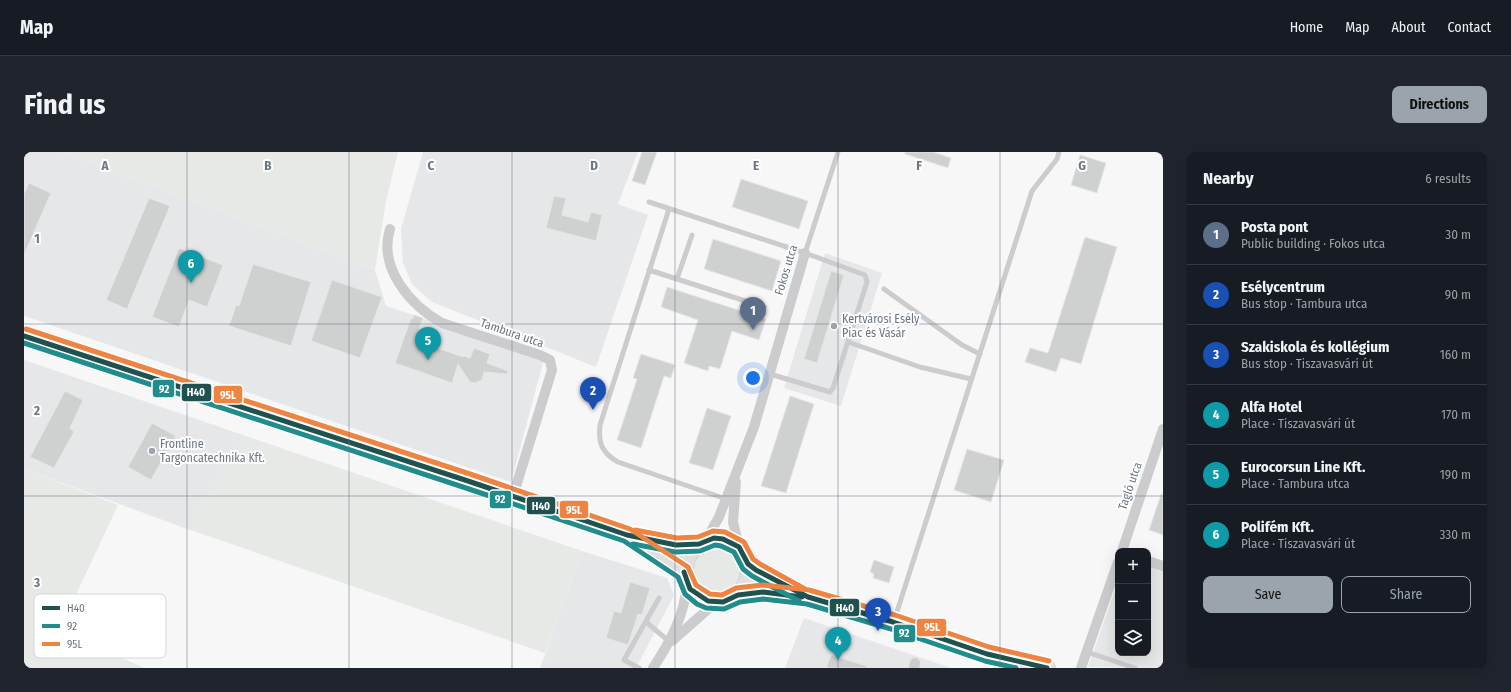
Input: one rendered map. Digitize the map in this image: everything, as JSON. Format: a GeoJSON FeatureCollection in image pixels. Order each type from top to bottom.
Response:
{"type":"FeatureCollection","features":[{"type":"Feature","properties":{"kind":"main road"},"geometry":{"type":"LineString","coordinates":[[24,336],[513,496],[627,535],[676,545],[723,539],[739,547],[748,564],[748,578],[738,595]]}},
{"type":"Feature","properties":{"kind":"main road"},"geometry":{"type":"LineString","coordinates":[[627,535],[686,577]]}},
{"type":"Feature","properties":{"kind":"main road"},"geometry":{"type":"LineString","coordinates":[[702,542],[686,559],[686,577],[690,589],[701,598],[715,602],[727,601],[738,595],[763,592],[808,597],[893,622],[987,654],[1019,668]]}},
{"type":"Feature","properties":{"kind":"main road"},"geometry":{"type":"LineString","coordinates":[[748,564],[768,577],[808,597]]}},
{"type":"Feature","properties":{"kind":"main road"},"geometry":{"type":"LineString","coordinates":[[987,654],[1046,668]]}},
{"type":"Feature","properties":{"kind":"street","name":"Tambura utca"},"geometry":{"type":"LineString","coordinates":[[390,229],[386,248],[394,272],[402,288],[429,316],[442,323],[540,355],[550,360],[552,370],[513,496]]}},
{"type":"Feature","properties":{"kind":"street","name":"Fokos utca"},"geometry":{"type":"LineString","coordinates":[[702,542],[722,509],[730,500],[736,473],[754,427],[805,253]]}},
{"type":"Feature","properties":{"kind":"street","name":"Tagló utca"},"geometry":{"type":"LineString","coordinates":[[1123,548],[1163,429]]}},
{"type":"Feature","properties":{"kind":"street"},"geometry":{"type":"LineString","coordinates":[[730,500],[739,547]]}},
{"type":"Feature","properties":{"kind":"street"},"geometry":{"type":"LineString","coordinates":[[1151,562],[1163,566]]}},
{"type":"Feature","properties":{"kind":"street"},"geometry":{"type":"LineString","coordinates":[[1081,668],[1115,571]]}},
{"type":"Feature","properties":{"kind":"street"},"geometry":{"type":"LineString","coordinates":[[653,668],[670,642],[686,599],[686,577]]}},
{"type":"Feature","properties":{"kind":"street"},"geometry":{"type":"LineString","coordinates":[[670,642],[715,602]]}},
{"type":"Feature","properties":{"kind":"lane","name":"Fokos utca"},"geometry":{"type":"LineString","coordinates":[[805,253],[838,152]]}},
{"type":"Feature","properties":{"kind":"lane"},"geometry":{"type":"LineString","coordinates":[[893,622],[1032,191],[1057,159],[1059,152]]}},
{"type":"Feature","properties":{"kind":"lane"},"geometry":{"type":"LineString","coordinates":[[649,202],[805,253],[865,275],[867,278],[834,388],[830,392],[769,374]]}},
{"type":"Feature","properties":{"kind":"lane"},"geometry":{"type":"LineString","coordinates":[[669,209],[600,425],[599,436],[601,447],[608,456],[618,462],[730,500]]}},
{"type":"Feature","properties":{"kind":"lane"},"geometry":{"type":"LineString","coordinates":[[677,279],[692,235]]}},
{"type":"Feature","properties":{"kind":"lane"},"geometry":{"type":"LineString","coordinates":[[649,270],[764,308]]}},
{"type":"Feature","properties":{"kind":"lane"},"geometry":{"type":"LineString","coordinates":[[884,289],[962,345],[980,354]]}},
{"type":"Feature","properties":{"kind":"lane"},"geometry":{"type":"LineString","coordinates":[[848,342],[920,367],[971,379]]}},
{"type":"Feature","properties":{"kind":"lane"},"geometry":{"type":"LineString","coordinates":[[640,668],[624,660],[659,598]]}},
{"type":"Feature","properties":{"kind":"lane"},"geometry":{"type":"LineString","coordinates":[[646,622],[670,642]]}},
{"type":"Feature","properties":{"kind":"lane"},"geometry":{"type":"LineString","coordinates":[[1087,652],[1135,668]]}},
{"type":"Feature","properties":{"kind":"shaded area"},"geometry":{"type":"Polygon","coordinates":[[[24,152],[63,152],[375,270],[386,306],[544,359],[511,482],[24,316],[24,152]]]}},
{"type":"Feature","properties":{"kind":"shaded area"},"geometry":{"type":"Polygon","coordinates":[[[63,152],[398,152],[386,201],[375,270],[63,152]]]}},
{"type":"Feature","properties":{"kind":"shaded area"},"geometry":{"type":"Polygon","coordinates":[[[423,152],[638,152],[618,204],[648,215],[596,367],[432,302],[412,284],[403,263],[401,229],[423,152]]]}},
{"type":"Feature","properties":{"kind":"shaded area","name":"Kertvárosi Esély Piac és Vásár"},"geometry":{"type":"Polygon","coordinates":[[[825,253],[882,273],[841,406],[784,388],[825,253]]]}},
{"type":"Feature","properties":{"kind":"shaded area"},"geometry":{"type":"Polygon","coordinates":[[[24,360],[243,435],[190,530],[24,469],[24,360]]]}},
{"type":"Feature","properties":{"kind":"shaded area"},"geometry":{"type":"Polygon","coordinates":[[[243,435],[582,551],[545,653],[188,529],[243,435]]]}},
{"type":"Feature","properties":{"kind":"shaded area"},"geometry":{"type":"Polygon","coordinates":[[[24,469],[118,505],[76,594],[34,594],[34,658],[122,658],[145,668],[24,668],[24,469]]]}},
{"type":"Feature","properties":{"kind":"shaded area"},"geometry":{"type":"Polygon","coordinates":[[[716,544],[726,546],[734,552],[740,560],[742,570],[740,580],[734,588],[726,594],[716,596],[706,594],[698,588],[692,580],[690,570],[692,560],[698,552],[706,546],[716,544]]]}},
{"type":"Feature","properties":{"kind":"shaded area"},"geometry":{"type":"Polygon","coordinates":[[[582,551],[667,578],[674,595],[636,668],[540,668],[582,551]]]}},
{"type":"Feature","properties":{"kind":"shaded area"},"geometry":{"type":"Polygon","coordinates":[[[1151,567],[1163,571],[1163,668],[1088,667],[1115,590],[1115,656],[1151,656],[1151,567]]]}},
{"type":"Feature","properties":{"kind":"shaded area"},"geometry":{"type":"Polygon","coordinates":[[[804,618],[951,668],[785,668],[804,618]]]}},
{"type":"Feature","properties":{"kind":"building"},"geometry":{"type":"Polygon","coordinates":[[[642,152],[657,152],[645,185],[632,181],[642,152]]]}},
{"type":"Feature","properties":{"kind":"building"},"geometry":{"type":"Polygon","coordinates":[[[905,152],[933,152],[951,158],[948,168],[905,154],[905,152]]]}},
{"type":"Feature","properties":{"kind":"building"},"geometry":{"type":"Polygon","coordinates":[[[1080,155],[1106,163],[1097,193],[1071,185],[1080,155]]]}},
{"type":"Feature","properties":{"kind":"building"},"geometry":{"type":"Polygon","coordinates":[[[741,179],[808,201],[799,229],[732,207],[741,179]]]}},
{"type":"Feature","properties":{"kind":"building"},"geometry":{"type":"Polygon","coordinates":[[[29,183],[51,193],[24,255],[24,194],[29,183]]]}},
{"type":"Feature","properties":{"kind":"building"},"geometry":{"type":"Polygon","coordinates":[[[554,196],[566,198],[562,215],[588,222],[591,212],[602,215],[596,241],[546,228],[554,196]]]}},
{"type":"Feature","properties":{"kind":"building"},"geometry":{"type":"Polygon","coordinates":[[[149,198],[170,206],[127,309],[106,300],[149,198]]]}},
{"type":"Feature","properties":{"kind":"building"},"geometry":{"type":"Polygon","coordinates":[[[1085,237],[1117,247],[1081,364],[1061,358],[1056,372],[1025,362],[1030,348],[1048,353],[1085,237]]]}},
{"type":"Feature","properties":{"kind":"building"},"geometry":{"type":"Polygon","coordinates":[[[713,239],[781,261],[772,291],[704,269],[713,239]]]}},
{"type":"Feature","properties":{"kind":"building"},"geometry":{"type":"Polygon","coordinates":[[[179,248],[223,265],[207,307],[189,300],[179,327],[152,317],[179,248]]]}},
{"type":"Feature","properties":{"kind":"building"},"geometry":{"type":"Polygon","coordinates":[[[253,264],[311,282],[291,346],[229,326],[236,305],[239,306],[253,264]]]}},
{"type":"Feature","properties":{"kind":"building"},"geometry":{"type":"Polygon","coordinates":[[[831,271],[844,275],[817,363],[804,359],[831,271]]]}},
{"type":"Feature","properties":{"kind":"building"},"geometry":{"type":"Polygon","coordinates":[[[332,280],[382,297],[360,358],[311,341],[332,280]]]}},
{"type":"Feature","properties":{"kind":"building"},"geometry":{"type":"Polygon","coordinates":[[[667,287],[766,319],[759,340],[732,331],[720,369],[709,366],[708,371],[684,363],[698,320],[661,307],[667,287]]]}},
{"type":"Feature","properties":{"kind":"building"},"geometry":{"type":"Polygon","coordinates":[[[414,315],[423,318],[415,340],[463,357],[470,358],[474,348],[490,354],[487,363],[508,371],[508,374],[484,372],[482,380],[475,383],[470,382],[458,364],[452,383],[395,363],[411,318],[413,319],[414,315]]]}},
{"type":"Feature","properties":{"kind":"building"},"geometry":{"type":"Polygon","coordinates":[[[641,354],[675,365],[671,378],[664,376],[641,448],[617,440],[637,379],[633,378],[641,354]]]}},
{"type":"Feature","properties":{"kind":"building"},"geometry":{"type":"Polygon","coordinates":[[[65,391],[83,400],[70,428],[74,432],[54,468],[30,457],[65,391]]]}},
{"type":"Feature","properties":{"kind":"building"},"geometry":{"type":"Polygon","coordinates":[[[790,396],[814,404],[786,493],[761,486],[790,396]]]}},
{"type":"Feature","properties":{"kind":"building"},"geometry":{"type":"Polygon","coordinates":[[[707,408],[731,416],[713,470],[689,463],[707,408]]]}},
{"type":"Feature","properties":{"kind":"building","name":"Frontline Targoncatechnika Kft."},"geometry":{"type":"Polygon","coordinates":[[[152,423],[176,436],[151,480],[128,467],[152,423]]]}},
{"type":"Feature","properties":{"kind":"building"},"geometry":{"type":"Polygon","coordinates":[[[967,449],[1004,460],[991,502],[954,490],[967,449]]]}},
{"type":"Feature","properties":{"kind":"building"},"geometry":{"type":"Polygon","coordinates":[[[1161,494],[1163,495],[1163,535],[1149,530],[1161,494]]]}},
{"type":"Feature","properties":{"kind":"building"},"geometry":{"type":"Polygon","coordinates":[[[874,560],[894,567],[889,583],[873,578],[874,574],[870,572],[874,560]]]}},
{"type":"Feature","properties":{"kind":"building"},"geometry":{"type":"Polygon","coordinates":[[[630,582],[650,588],[642,615],[638,614],[628,645],[606,638],[614,611],[621,613],[630,582]]]}},
{"type":"Feature","properties":{"kind":"building"},"geometry":{"type":"Polygon","coordinates":[[[831,655],[867,666],[866,668],[826,668],[831,655]]]}},
{"type":"Feature","properties":{"kind":"transit line","name":"95L"},"geometry":{"type":"LineString","coordinates":[[26,329],[470,474],[630,529],[688,567],[696,585],[710,594],[722,595],[736,588],[763,585],[809,590],[895,615],[989,647],[1049,661]]}},
{"type":"Feature","properties":{"kind":"transit line","name":"H40"},"geometry":{"type":"LineString","coordinates":[[24,336],[468,481],[627,535],[676,545],[699,544],[714,538],[723,539],[739,547],[748,564],[756,570],[808,597],[893,622],[987,654],[1047,668]]}},
{"type":"Feature","properties":{"kind":"transit line","name":"92"},"geometry":{"type":"LineString","coordinates":[[24,343],[624,541],[678,577],[685,594],[697,604],[706,608],[724,609],[740,602],[763,599],[807,604],[891,629],[985,661],[1016,668]]}},
{"type":"Feature","properties":{"kind":"transit line","name":"95L"},"geometry":{"type":"LineString","coordinates":[[635,530],[677,538],[698,537],[713,531],[725,532],[744,542],[753,559],[760,564],[805,589]]}},
{"type":"Feature","properties":{"kind":"transit line","name":"92"},"geometry":{"type":"LineString","coordinates":[[633,544],[675,552],[700,551],[715,545],[721,546],[734,552],[743,569],[752,576],[799,601]]}},
{"type":"Feature","properties":{"kind":"transit line","name":"H40"},"geometry":{"type":"LineString","coordinates":[[684,572],[690,589],[708,601],[723,602],[738,595],[763,592],[802,597]]}},
{"type":"Feature","properties":{"kind":"place","name":"Polifém Kft."},"geometry":{"type":"Point","coordinates":[191,283]}},
{"type":"Feature","properties":{"kind":"place","name":"Kertvárosi Esély Piac és Vásár"},"geometry":{"type":"Point","coordinates":[834,326]}},
{"type":"Feature","properties":{"kind":"place","name":"Posta pont"},"geometry":{"type":"Point","coordinates":[753,330]}},
{"type":"Feature","properties":{"kind":"place","name":"Eurocorsun Line Kft."},"geometry":{"type":"Point","coordinates":[428,360]}},
{"type":"Feature","properties":{"kind":"place","name":"Esélycentrum"},"geometry":{"type":"Point","coordinates":[593,410]}},
{"type":"Feature","properties":{"kind":"place","name":"Frontline Targoncatechnika Kft."},"geometry":{"type":"Point","coordinates":[152,451]}},
{"type":"Feature","properties":{"kind":"place","name":"Szakiskola és kollégium"},"geometry":{"type":"Point","coordinates":[878,631]}},
{"type":"Feature","properties":{"kind":"place","name":"Alfa Hotel"},"geometry":{"type":"Point","coordinates":[838,660]}}]}
